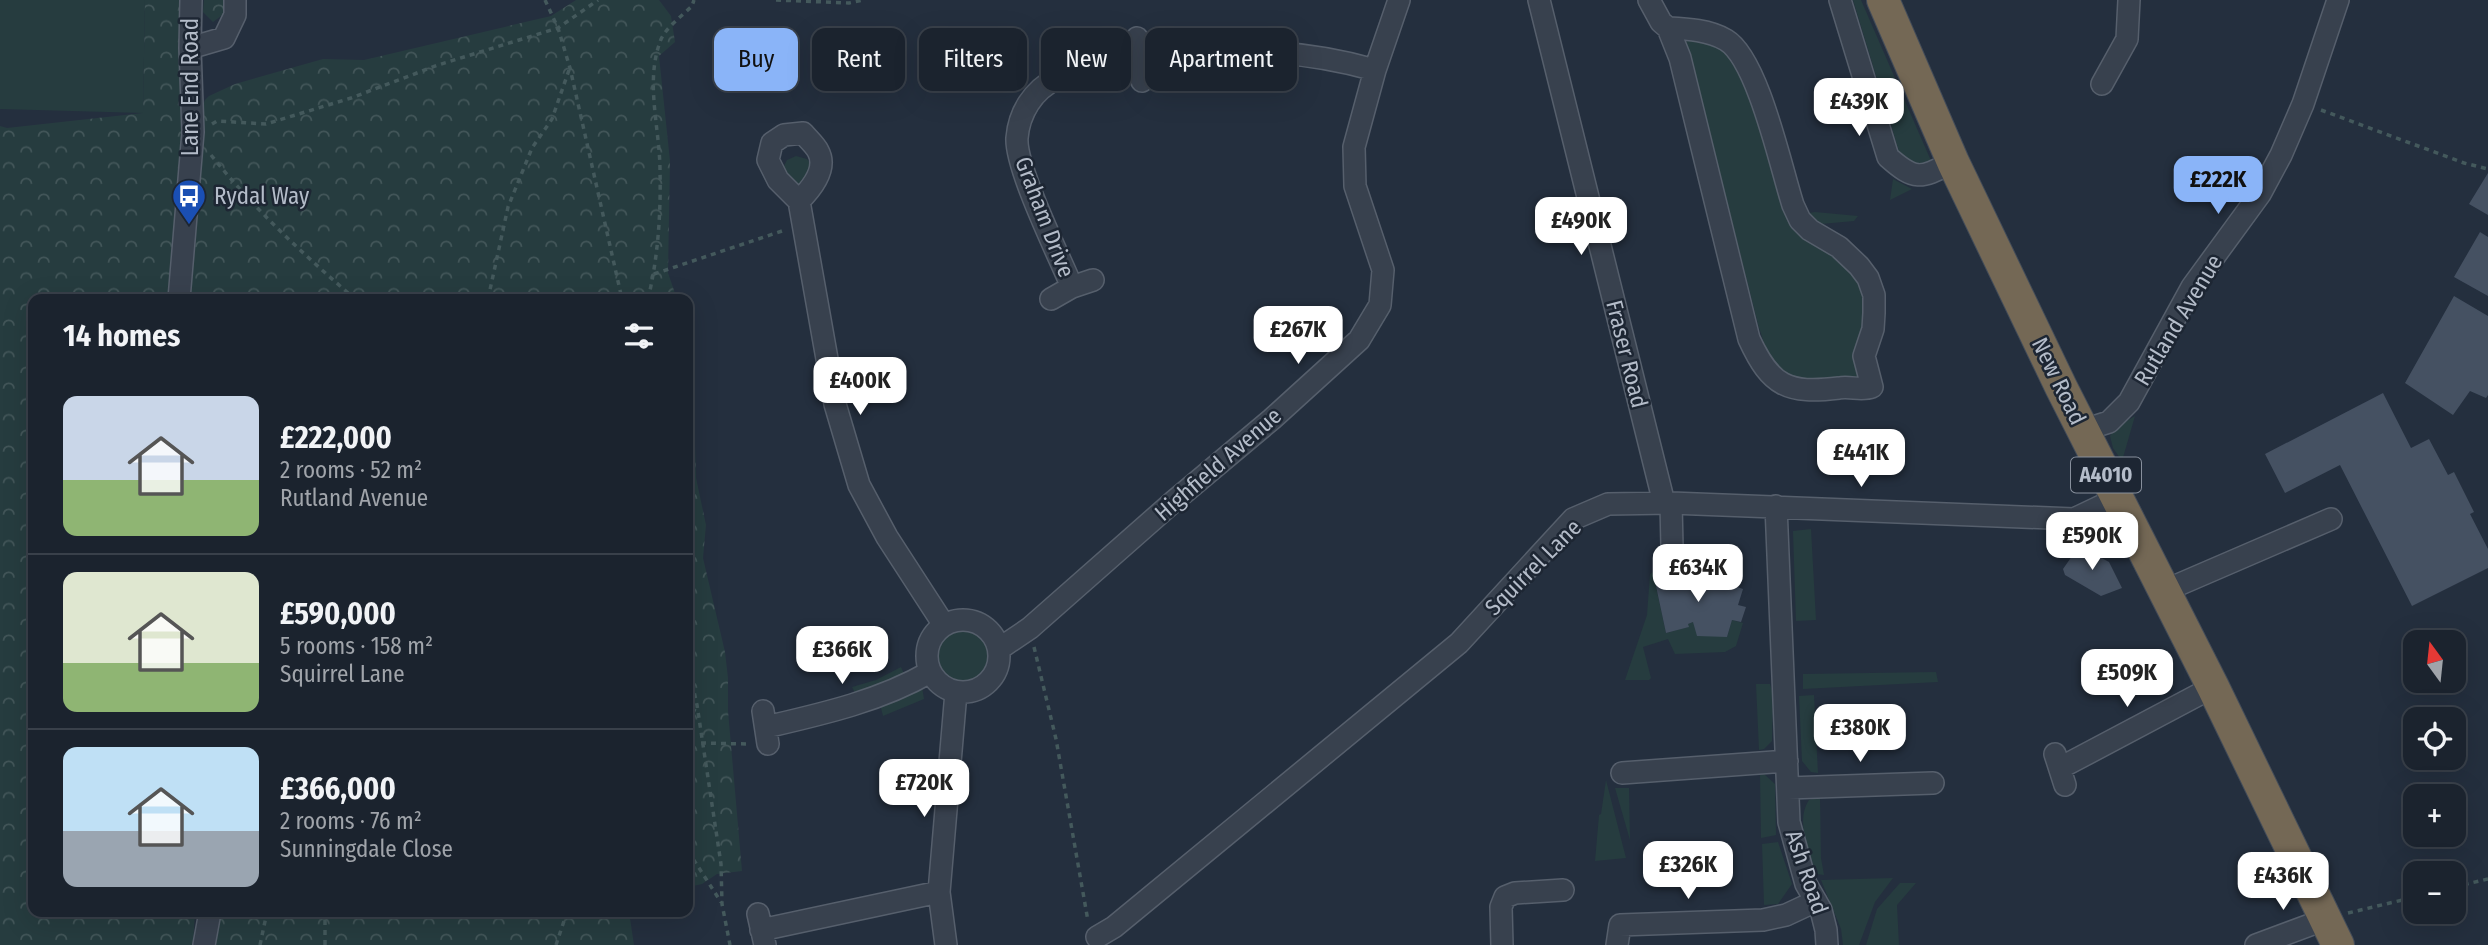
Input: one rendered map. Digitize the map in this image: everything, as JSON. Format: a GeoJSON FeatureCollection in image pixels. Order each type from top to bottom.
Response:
{"type":"FeatureCollection","features":[{"type":"Feature","properties":{"kind":"highway","name":"New Road"},"geometry":{"type":"LineString","coordinates":[[1883,0],[1953,162],[2332,932]]}},
{"type":"Feature","properties":{"kind":"street","name":"Lane End Road"},"geometry":{"type":"LineString","coordinates":[[179,294],[193,132],[191,0]]}},
{"type":"Feature","properties":{"kind":"street"},"geometry":{"type":"LineString","coordinates":[[190,48],[224,38],[235,15],[235,0]]}},
{"type":"Feature","properties":{"kind":"street","name":"Highfield Avenue"},"geometry":{"type":"LineString","coordinates":[[999,649],[1030,628],[1172,502],[1272,419],[1359,340],[1380,306],[1383,270],[1356,186],[1354,147],[1375,70],[1399,0]]}},
{"type":"Feature","properties":{"kind":"street","name":"Fraser Road"},"geometry":{"type":"LineString","coordinates":[[1539,0],[1667,503],[1672,547]]}},
{"type":"Feature","properties":{"kind":"street"},"geometry":{"type":"LineString","coordinates":[[1648,0],[1661,22],[1668,28],[1680,58],[1743,316],[1755,353],[1770,375],[1781,384],[1810,390],[1843,387],[1865,390],[1872,387],[1864,356],[1873,329],[1874,313],[1874,295],[1868,278],[1849,255],[1810,230],[1800,220],[1754,80],[1740,53],[1728,41],[1714,34],[1668,28]]}},
{"type":"Feature","properties":{"kind":"street"},"geometry":{"type":"LineString","coordinates":[[1840,0],[1888,157],[1904,171],[1922,176],[1953,162]]}},
{"type":"Feature","properties":{"kind":"street"},"geometry":{"type":"LineString","coordinates":[[2102,84],[2127,39],[2129,0]]}},
{"type":"Feature","properties":{"kind":"street","name":"Rutland Avenue"},"geometry":{"type":"LineString","coordinates":[[2084,430],[2109,422],[2129,402],[2192,287],[2260,194],[2281,155],[2303,104],[2338,0]]}},
{"type":"Feature","properties":{"kind":"street"},"geometry":{"type":"LineString","coordinates":[[1137,38],[1141,71]]}},
{"type":"Feature","properties":{"kind":"street","name":"Graham Drive"},"geometry":{"type":"LineString","coordinates":[[1072,287],[1021,165],[1017,140],[1022,115],[1032,96],[1054,79],[1082,69],[1141,71],[1265,52],[1340,61],[1375,70]]}},
{"type":"Feature","properties":{"kind":"street"},"geometry":{"type":"LineString","coordinates":[[799,201],[835,404],[859,485],[887,537],[944,625]]}},
{"type":"Feature","properties":{"kind":"street","name":"Graham Drive"},"geometry":{"type":"LineString","coordinates":[[1051,299],[1072,287],[1093,280]]}},
{"type":"Feature","properties":{"kind":"street","name":"Squirrel Lane"},"geometry":{"type":"LineString","coordinates":[[1093,933],[1114,927],[1460,643],[1573,519],[1608,504],[1776,506],[2074,519],[2118,498]]}},
{"type":"Feature","properties":{"kind":"street","name":"Ash Road"},"geometry":{"type":"LineString","coordinates":[[1776,506],[1789,822],[1806,884],[1821,910],[1827,945]]}},
{"type":"Feature","properties":{"kind":"street"},"geometry":{"type":"LineString","coordinates":[[2164,591],[2331,519]]}},
{"type":"Feature","properties":{"kind":"street"},"geometry":{"type":"LineString","coordinates":[[957,620],[971,621],[984,626],[993,636],[999,649],[998,667],[989,682],[974,691],[956,692],[946,688],[930,672],[928,646],[934,634],[944,625],[957,620]]}},
{"type":"Feature","properties":{"kind":"street"},"geometry":{"type":"LineString","coordinates":[[766,727],[832,712],[906,686],[930,672]]}},
{"type":"Feature","properties":{"kind":"street"},"geometry":{"type":"LineString","coordinates":[[2060,769],[2213,687]]}},
{"type":"Feature","properties":{"kind":"street"},"geometry":{"type":"LineString","coordinates":[[946,945],[939,892],[956,692]]}},
{"type":"Feature","properties":{"kind":"street"},"geometry":{"type":"LineString","coordinates":[[1622,773],[1787,761]]}},
{"type":"Feature","properties":{"kind":"street"},"geometry":{"type":"LineString","coordinates":[[1788,788],[1933,783]]}},
{"type":"Feature","properties":{"kind":"street"},"geometry":{"type":"LineString","coordinates":[[1502,945],[1501,907],[1505,897],[1515,893],[1563,890]]}},
{"type":"Feature","properties":{"kind":"street"},"geometry":{"type":"LineString","coordinates":[[762,929],[939,892]]}},
{"type":"Feature","properties":{"kind":"street"},"geometry":{"type":"LineString","coordinates":[[1617,945],[1620,925],[1763,920],[1786,915],[1816,901]]}},
{"type":"Feature","properties":{"kind":"street"},"geometry":{"type":"LineString","coordinates":[[204,945],[210,917]]}},
{"type":"Feature","properties":{"kind":"street"},"geometry":{"type":"LineString","coordinates":[[2256,945],[2332,932]]}},
{"type":"Feature","properties":{"kind":"path"},"geometry":{"type":"LineString","coordinates":[[545,0],[558,28],[570,68],[621,294]]}},
{"type":"Feature","properties":{"kind":"path"},"geometry":{"type":"LineString","coordinates":[[349,294],[296,248],[244,196],[193,132],[217,121],[266,124],[351,98],[438,65],[558,28],[598,0]]}},
{"type":"Feature","properties":{"kind":"path"},"geometry":{"type":"LineString","coordinates":[[649,294],[654,274],[660,169],[654,69],[660,39],[692,6],[694,0]]}},
{"type":"Feature","properties":{"kind":"path"},"geometry":{"type":"LineString","coordinates":[[776,0],[849,3],[864,0]]}},
{"type":"Feature","properties":{"kind":"path"},"geometry":{"type":"LineString","coordinates":[[489,294],[508,207],[532,148],[552,119],[570,68]]}},
{"type":"Feature","properties":{"kind":"path"},"geometry":{"type":"LineString","coordinates":[[2303,104],[2488,169]]}},
{"type":"Feature","properties":{"kind":"path"},"geometry":{"type":"LineString","coordinates":[[654,274],[803,224]]}},
{"type":"Feature","properties":{"kind":"path"},"geometry":{"type":"LineString","coordinates":[[1030,628],[1056,739],[1093,933]]}},
{"type":"Feature","properties":{"kind":"path"},"geometry":{"type":"LineString","coordinates":[[693,690],[721,864],[722,904],[730,945]]}},
{"type":"Feature","properties":{"kind":"path"},"geometry":{"type":"LineString","coordinates":[[693,711],[696,705]]}},
{"type":"Feature","properties":{"kind":"path"},"geometry":{"type":"LineString","coordinates":[[701,743],[766,727]]}},
{"type":"Feature","properties":{"kind":"path"},"geometry":{"type":"LineString","coordinates":[[693,859],[722,904]]}},
{"type":"Feature","properties":{"kind":"path"},"geometry":{"type":"LineString","coordinates":[[2466,884],[2488,879]]}},
{"type":"Feature","properties":{"kind":"path"},"geometry":{"type":"LineString","coordinates":[[2332,932],[2403,902]]}},
{"type":"Feature","properties":{"kind":"path"},"geometry":{"type":"LineString","coordinates":[[260,945],[266,917]]}},
{"type":"Feature","properties":{"kind":"path"},"geometry":{"type":"LineString","coordinates":[[325,917],[325,945]]}},
{"type":"Feature","properties":{"kind":"path"},"geometry":{"type":"LineString","coordinates":[[556,945],[565,917]]}},
{"type":"Feature","properties":{"kind":"green space"},"geometry":{"type":"Polygon","coordinates":[[[0,0],[145,0],[143,113],[0,109],[0,0]]]}},
{"type":"Feature","properties":{"kind":"green space"},"geometry":{"type":"Polygon","coordinates":[[[145,0],[182,0],[185,159],[172,294],[28,294],[28,917],[195,917],[193,945],[0,945],[0,126],[7,128],[143,113],[145,0]]]}},
{"type":"Feature","properties":{"kind":"green space"},"geometry":{"type":"Polygon","coordinates":[[[204,0],[227,0],[225,13],[213,22],[203,12],[204,0]]]}},
{"type":"Feature","properties":{"kind":"green space"},"geometry":{"type":"Polygon","coordinates":[[[576,0],[659,0],[671,16],[675,42],[659,56],[670,161],[668,273],[675,294],[187,294],[198,118],[209,96],[235,84],[323,59],[364,60],[551,16],[576,0]]]}},
{"type":"Feature","properties":{"kind":"green space"},"geometry":{"type":"Polygon","coordinates":[[[1853,0],[1861,0],[1932,163],[1917,171],[1900,155],[1853,0]]]}},
{"type":"Feature","properties":{"kind":"green space"},"geometry":{"type":"Polygon","coordinates":[[[1685,36],[1726,38],[1800,214],[1875,291],[1884,335],[1862,340],[1869,380],[1802,380],[1779,369],[1769,355],[1759,328],[1685,36]]]}},
{"type":"Feature","properties":{"kind":"green space"},"geometry":{"type":"Polygon","coordinates":[[[796,156],[807,159],[813,167],[801,188],[782,170],[787,160],[796,156]]]}},
{"type":"Feature","properties":{"kind":"green space"},"geometry":{"type":"Polygon","coordinates":[[[1893,179],[1912,189],[1890,200],[1893,179]]]}},
{"type":"Feature","properties":{"kind":"green space"},"geometry":{"type":"Polygon","coordinates":[[[1809,213],[1858,216],[1854,221],[1821,224],[1809,213]]]}},
{"type":"Feature","properties":{"kind":"green space"},"geometry":{"type":"Polygon","coordinates":[[[2135,416],[2122,461],[2113,448],[2110,436],[2115,428],[2135,416]]]}},
{"type":"Feature","properties":{"kind":"green space"},"geometry":{"type":"Polygon","coordinates":[[[693,428],[696,478],[706,525],[703,558],[725,652],[728,678],[728,711],[742,871],[717,874],[702,884],[693,886],[693,428]]]}},
{"type":"Feature","properties":{"kind":"green space"},"geometry":{"type":"Polygon","coordinates":[[[1811,529],[1816,620],[1796,621],[1793,531],[1811,529]]]}},
{"type":"Feature","properties":{"kind":"green space"},"geometry":{"type":"Polygon","coordinates":[[[1653,572],[1666,633],[1688,627],[1688,624],[1693,622],[1727,637],[1732,620],[1743,623],[1736,646],[1725,652],[1675,654],[1668,639],[1643,647],[1651,678],[1625,680],[1647,615],[1650,574],[1653,572]]]}},
{"type":"Feature","properties":{"kind":"green space"},"geometry":{"type":"Polygon","coordinates":[[[966,626],[982,631],[990,639],[995,655],[990,671],[982,679],[966,684],[950,679],[942,671],[937,655],[942,639],[950,631],[966,626]]]}},
{"type":"Feature","properties":{"kind":"green space"},"geometry":{"type":"Polygon","coordinates":[[[901,667],[906,678],[858,699],[852,687],[876,680],[901,667]]]}},
{"type":"Feature","properties":{"kind":"green space"},"geometry":{"type":"Polygon","coordinates":[[[1936,672],[1938,682],[1803,689],[1803,674],[1936,672]]]}},
{"type":"Feature","properties":{"kind":"green space"},"geometry":{"type":"Polygon","coordinates":[[[1756,684],[1770,684],[1773,694],[1772,741],[1759,750],[1756,684]]]}},
{"type":"Feature","properties":{"kind":"green space"},"geometry":{"type":"Polygon","coordinates":[[[922,687],[924,699],[883,716],[880,704],[922,687]]]}},
{"type":"Feature","properties":{"kind":"green space"},"geometry":{"type":"Polygon","coordinates":[[[1814,695],[1818,773],[1811,772],[1802,761],[1799,696],[1814,695]]]}},
{"type":"Feature","properties":{"kind":"green space"},"geometry":{"type":"Polygon","coordinates":[[[1764,774],[1775,784],[1776,835],[1761,838],[1760,775],[1764,774]]]}},
{"type":"Feature","properties":{"kind":"green space"},"geometry":{"type":"Polygon","coordinates":[[[1606,780],[1626,858],[1595,861],[1599,815],[1606,780]]]}},
{"type":"Feature","properties":{"kind":"green space"},"geometry":{"type":"Polygon","coordinates":[[[1615,788],[1629,788],[1630,840],[1615,788]]]}},
{"type":"Feature","properties":{"kind":"green space"},"geometry":{"type":"Polygon","coordinates":[[[1820,797],[1821,858],[1824,875],[1817,874],[1803,827],[1805,808],[1809,800],[1820,797]]]}},
{"type":"Feature","properties":{"kind":"green space"},"geometry":{"type":"Polygon","coordinates":[[[1778,842],[1792,884],[1778,904],[1764,905],[1762,844],[1778,842]]]}},
{"type":"Feature","properties":{"kind":"green space"},"geometry":{"type":"Polygon","coordinates":[[[1893,878],[1875,902],[1859,945],[1843,945],[1841,929],[1821,880],[1893,878]]]}},
{"type":"Feature","properties":{"kind":"green space"},"geometry":{"type":"Polygon","coordinates":[[[1900,883],[1916,883],[1897,905],[1899,945],[1866,945],[1877,909],[1900,883]]]}},
{"type":"Feature","properties":{"kind":"green space"},"geometry":{"type":"Polygon","coordinates":[[[217,917],[630,917],[634,945],[213,945],[217,917]]]}},
{"type":"Feature","properties":{"kind":"building"},"geometry":{"type":"Polygon","coordinates":[[[2488,173],[2488,215],[2469,204],[2488,173]]]}},
{"type":"Feature","properties":{"kind":"building"},"geometry":{"type":"Polygon","coordinates":[[[2480,232],[2488,237],[2488,296],[2454,277],[2480,232]]]}},
{"type":"Feature","properties":{"kind":"building"},"geometry":{"type":"Polygon","coordinates":[[[2454,296],[2488,316],[2488,395],[2486,398],[2470,391],[2453,415],[2405,383],[2454,296]]]}},
{"type":"Feature","properties":{"kind":"building"},"geometry":{"type":"Polygon","coordinates":[[[2383,393],[2411,448],[2429,439],[2448,475],[2454,472],[2474,512],[2470,514],[2488,549],[2488,568],[2412,606],[2340,465],[2285,493],[2265,454],[2383,393]]]}},
{"type":"Feature","properties":{"kind":"building"},"geometry":{"type":"Polygon","coordinates":[[[2079,546],[2109,562],[2122,588],[2101,596],[2065,575],[2063,569],[2079,546]]]}},
{"type":"Feature","properties":{"kind":"building"},"geometry":{"type":"Polygon","coordinates":[[[1680,565],[1686,586],[1714,579],[1743,589],[1738,605],[1746,607],[1741,622],[1732,620],[1727,637],[1697,636],[1693,622],[1688,624],[1689,627],[1666,633],[1653,572],[1680,565]]]}},
{"type":"Feature","properties":{"kind":"place","name":"Rydal Way"},"geometry":{"type":"Point","coordinates":[189,226]}}]}
